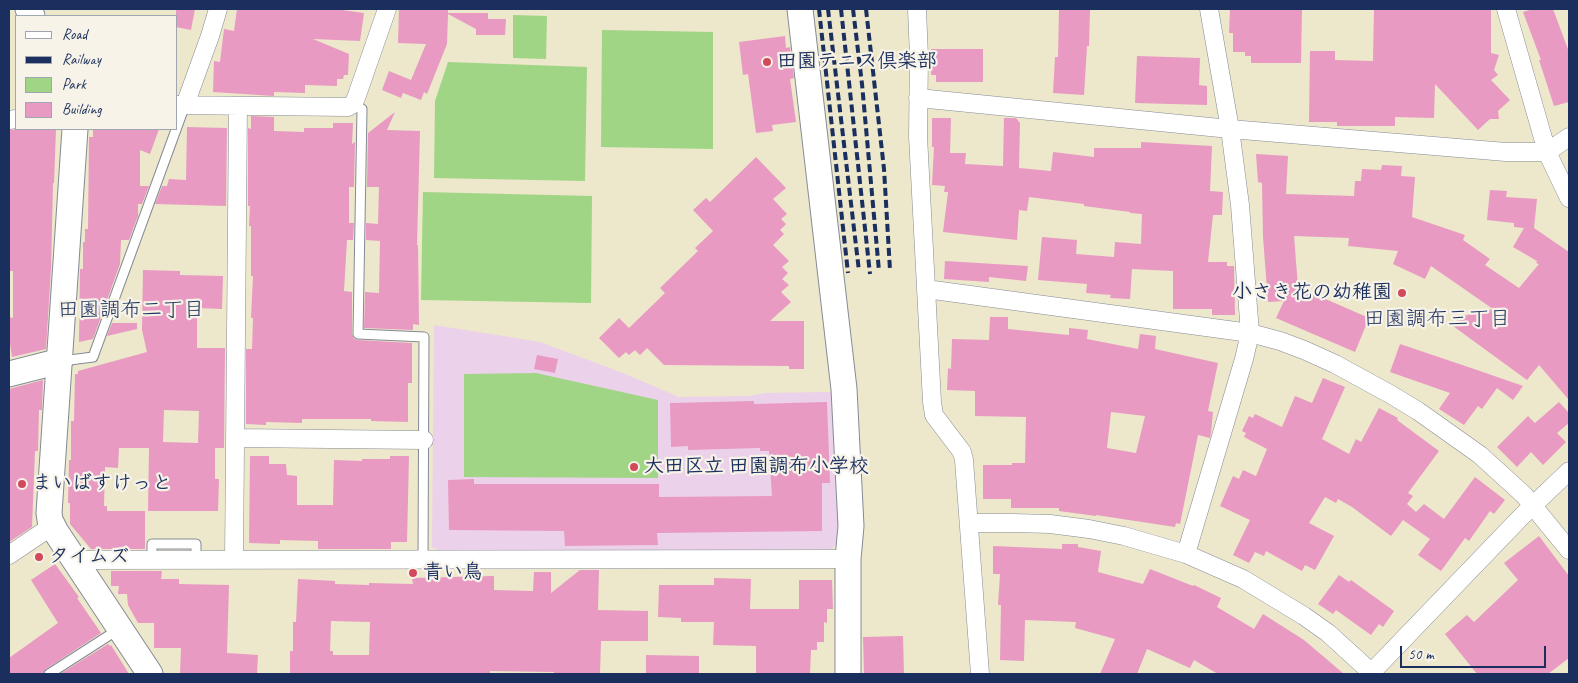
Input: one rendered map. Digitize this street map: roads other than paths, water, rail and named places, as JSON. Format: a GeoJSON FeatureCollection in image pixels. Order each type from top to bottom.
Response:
{"type":"FeatureCollection","features":[{"type":"Feature","properties":{"kind":"street"},"geometry":{"type":"LineString","coordinates":[[218,9],[210,36],[181,105],[348,107],[353,104],[356,98],[387,9]]}},
{"type":"Feature","properties":{"kind":"street"},"geometry":{"type":"LineString","coordinates":[[800,9],[844,389],[851,526],[848,559],[848,674]]}},
{"type":"Feature","properties":{"kind":"street"},"geometry":{"type":"LineString","coordinates":[[917,9],[919,57],[918,136],[932,402],[934,414],[962,452],[966,473],[980,674]]}},
{"type":"Feature","properties":{"kind":"street"},"geometry":{"type":"LineString","coordinates":[[1186,554],[1250,333],[1240,205],[1230,129],[1210,9]]}},
{"type":"Feature","properties":{"kind":"street"},"geometry":{"type":"LineString","coordinates":[[1506,9],[1547,152],[1569,198]]}},
{"type":"Feature","properties":{"kind":"street"},"geometry":{"type":"LineString","coordinates":[[918,98],[1230,129],[1506,152],[1547,152],[1569,137]]}},
{"type":"Feature","properties":{"kind":"street"},"geometry":{"type":"LineString","coordinates":[[234,560],[238,106]]}},
{"type":"Feature","properties":{"kind":"street"},"geometry":{"type":"LineString","coordinates":[[75,130],[50,513],[52,526],[150,674]]}},
{"type":"Feature","properties":{"kind":"street"},"geometry":{"type":"LineString","coordinates":[[926,289],[1250,333],[1304,350],[1335,364],[1390,394],[1480,455],[1534,506],[1569,550]]}},
{"type":"Feature","properties":{"kind":"street"},"geometry":{"type":"LineString","coordinates":[[9,374],[60,361]]}},
{"type":"Feature","properties":{"kind":"street"},"geometry":{"type":"LineString","coordinates":[[236,438],[424,440]]}},
{"type":"Feature","properties":{"kind":"street"},"geometry":{"type":"LineString","coordinates":[[969,523],[1050,524],[1089,529],[1134,538],[1186,554],[1243,579],[1304,616],[1328,633],[1372,674],[1522,516],[1569,471]]}},
{"type":"Feature","properties":{"kind":"street"},"geometry":{"type":"LineString","coordinates":[[9,555],[52,526]]}},
{"type":"Feature","properties":{"kind":"street"},"geometry":{"type":"LineString","coordinates":[[75,560],[848,559]]}},
{"type":"Feature","properties":{"kind":"lane"},"geometry":{"type":"LineString","coordinates":[[353,104],[362,109],[358,334],[424,337],[423,560]]}},
{"type":"Feature","properties":{"kind":"lane"},"geometry":{"type":"LineString","coordinates":[[60,361],[93,357],[172,130]]}},
{"type":"Feature","properties":{"kind":"lane"},"geometry":{"type":"LineString","coordinates":[[48,674],[119,629]]}},
{"type":"Feature","properties":{"kind":"railway"},"geometry":{"type":"LineString","coordinates":[[819,9],[848,273]]}},
{"type":"Feature","properties":{"kind":"railway"},"geometry":{"type":"LineString","coordinates":[[828,9],[859,271]]}},
{"type":"Feature","properties":{"kind":"railway"},"geometry":{"type":"LineString","coordinates":[[841,9],[870,274]]}},
{"type":"Feature","properties":{"kind":"railway"},"geometry":{"type":"LineString","coordinates":[[853,9],[862,84],[879,271]]}},
{"type":"Feature","properties":{"kind":"railway"},"geometry":{"type":"LineString","coordinates":[[866,9],[884,169],[890,270]]}},
{"type":"Feature","properties":{"kind":"place","name":"田園テニス倶楽部"},"geometry":{"type":"Point","coordinates":[767,62]}},
{"type":"Feature","properties":{"kind":"place","name":"小さき花の幼稚園"},"geometry":{"type":"Point","coordinates":[1402,293]}},
{"type":"Feature","properties":{"kind":"place","name":"大田区立 田園調布小学校"},"geometry":{"type":"Point","coordinates":[634,467]}},
{"type":"Feature","properties":{"kind":"place","name":"まいばすけっと"},"geometry":{"type":"Point","coordinates":[22,484]}},
{"type":"Feature","properties":{"kind":"place","name":"タイムズ"},"geometry":{"type":"Point","coordinates":[39,557]}},
{"type":"Feature","properties":{"kind":"place","name":"青い鳥"},"geometry":{"type":"Point","coordinates":[413,573]}},
{"type":"Feature","properties":{"kind":"district","name":"田園調布二丁目"},"geometry":{"type":"Point","coordinates":[131,310]}},
{"type":"Feature","properties":{"kind":"district","name":"田園調布三丁目"},"geometry":{"type":"Point","coordinates":[1437,319]}}]}
